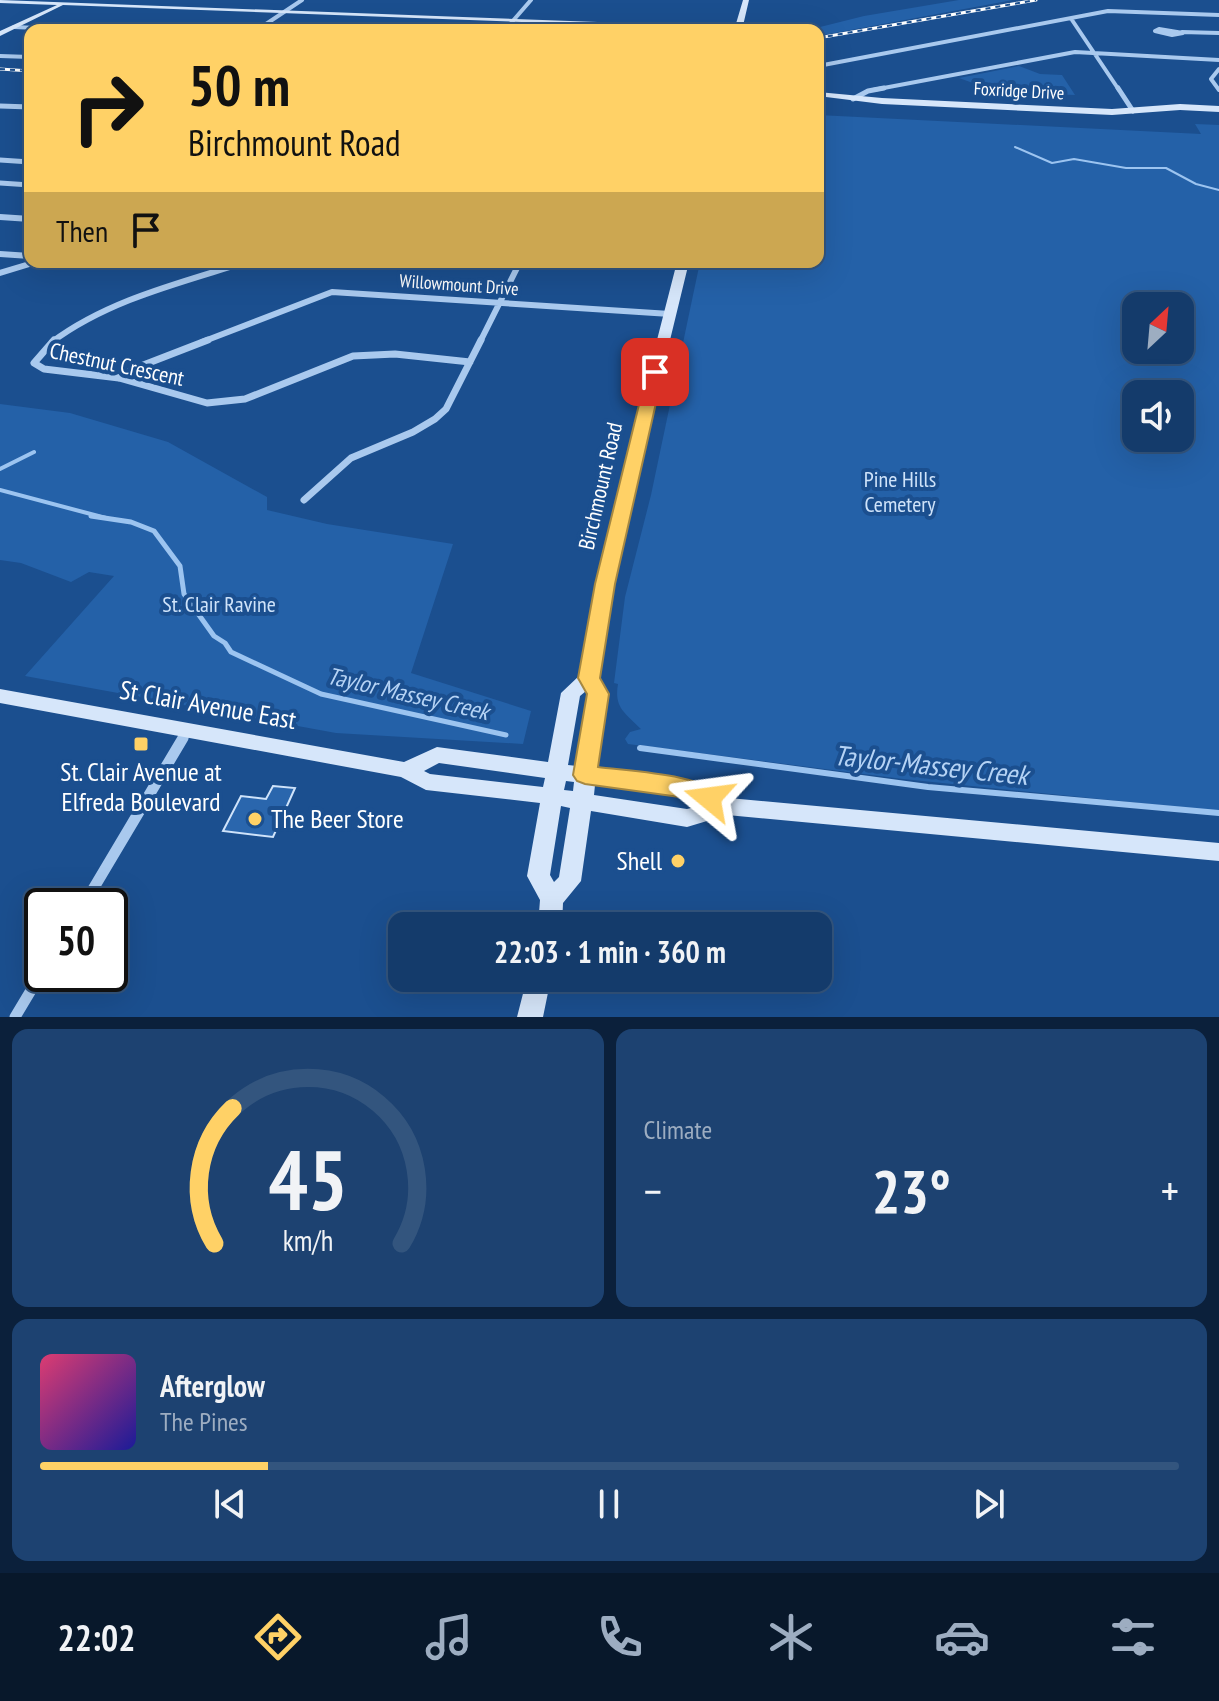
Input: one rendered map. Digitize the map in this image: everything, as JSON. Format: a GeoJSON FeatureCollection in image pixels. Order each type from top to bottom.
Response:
{"type":"FeatureCollection","features":[{"type":"Feature","properties":{"kind":"main road"},"geometry":{"type":"LineString","coordinates":[[740,24],[746,0]]}},
{"type":"Feature","properties":{"kind":"main road"},"geometry":{"type":"LineString","coordinates":[[0,1],[588,24]]}},
{"type":"Feature","properties":{"kind":"main road"},"geometry":{"type":"LineString","coordinates":[[0,34],[68,2]]}},
{"type":"Feature","properties":{"kind":"main road","name":"Foxridge Drive"},"geometry":{"type":"LineString","coordinates":[[824,95],[853,99],[1133,111],[1180,107],[1219,109]]}},
{"type":"Feature","properties":{"kind":"main road","name":"Birchmount Road"},"geometry":{"type":"LineString","coordinates":[[552,899],[570,881],[598,694],[589,678],[609,558],[682,268]]}},
{"type":"Feature","properties":{"kind":"main road","name":"Birchmount Road"},"geometry":{"type":"LineString","coordinates":[[551,912],[552,899],[538,876],[571,693],[589,678]]}},
{"type":"Feature","properties":{"kind":"main road","name":"St Clair Avenue East"},"geometry":{"type":"LineString","coordinates":[[0,696],[406,770],[426,782],[687,818],[727,806]]}},
{"type":"Feature","properties":{"kind":"main road","name":"St Clair Avenue East"},"geometry":{"type":"LineString","coordinates":[[406,770],[437,755],[691,790],[727,806],[1219,852]]}},
{"type":"Feature","properties":{"kind":"main road"},"geometry":{"type":"LineString","coordinates":[[530,1017],[536,992]]}},
{"type":"Feature","properties":{"kind":"street"},"geometry":{"type":"LineString","coordinates":[[266,24],[302,0]]}},
{"type":"Feature","properties":{"kind":"street"},"geometry":{"type":"LineString","coordinates":[[510,24],[531,0]]}},
{"type":"Feature","properties":{"kind":"street"},"geometry":{"type":"LineString","coordinates":[[824,65],[1115,10],[1178,10],[1219,19]]}},
{"type":"Feature","properties":{"kind":"street"},"geometry":{"type":"LineString","coordinates":[[1072,20],[1133,111]]}},
{"type":"Feature","properties":{"kind":"street"},"geometry":{"type":"LineString","coordinates":[[14,27],[24,27]]}},
{"type":"Feature","properties":{"kind":"street"},"geometry":{"type":"LineString","coordinates":[[1182,32],[1168,35],[1155,30],[1219,33]]}},
{"type":"Feature","properties":{"kind":"street"},"geometry":{"type":"LineString","coordinates":[[853,99],[868,91],[1069,52],[1219,60]]}},
{"type":"Feature","properties":{"kind":"street"},"geometry":{"type":"LineString","coordinates":[[0,56],[24,57]]}},
{"type":"Feature","properties":{"kind":"street"},"geometry":{"type":"LineString","coordinates":[[1219,69],[1211,79],[1219,90]]}},
{"type":"Feature","properties":{"kind":"street"},"geometry":{"type":"LineString","coordinates":[[0,106],[24,107]]}},
{"type":"Feature","properties":{"kind":"street"},"geometry":{"type":"LineString","coordinates":[[0,160],[24,162]]}},
{"type":"Feature","properties":{"kind":"street"},"geometry":{"type":"LineString","coordinates":[[0,183],[24,185]]}},
{"type":"Feature","properties":{"kind":"street"},"geometry":{"type":"LineString","coordinates":[[0,217],[24,219]]}},
{"type":"Feature","properties":{"kind":"street"},"geometry":{"type":"LineString","coordinates":[[0,254],[24,256]]}},
{"type":"Feature","properties":{"kind":"street"},"geometry":{"type":"LineString","coordinates":[[0,273],[24,266]]}},
{"type":"Feature","properties":{"kind":"street","name":"Chestnut Crescent"},"geometry":{"type":"LineString","coordinates":[[229,268],[86,318],[38,353],[34,363],[44,369],[119,378],[207,403],[221,404],[246,399],[349,356],[373,354],[470,362]]}},
{"type":"Feature","properties":{"kind":"street"},"geometry":{"type":"LineString","coordinates":[[304,500],[349,459],[434,422],[446,409],[517,268]]}},
{"type":"Feature","properties":{"kind":"street","name":"Willowmount Drive"},"geometry":{"type":"LineString","coordinates":[[119,378],[133,369],[332,292],[670,314]]}},
{"type":"Feature","properties":{"kind":"street"},"geometry":{"type":"LineString","coordinates":[[94,888],[188,730]]}},
{"type":"Feature","properties":{"kind":"street"},"geometry":{"type":"LineString","coordinates":[[15,1017],[30,992]]}},
{"type":"Feature","properties":{"kind":"green space"},"geometry":{"type":"Polygon","coordinates":[[[959,0],[1013,0],[824,35],[824,26],[959,0]]]}},
{"type":"Feature","properties":{"kind":"green space"},"geometry":{"type":"Polygon","coordinates":[[[1019,66],[1040,74],[1062,75],[1075,95],[998,92],[959,78],[1019,66]]]}},
{"type":"Feature","properties":{"kind":"green space","name":"Pine Hills Cemetery"},"geometry":{"type":"Polygon","coordinates":[[[824,115],[1201,134],[1195,124],[1219,125],[1219,811],[903,779],[628,744],[625,739],[630,732],[641,729],[619,704],[618,684],[614,683],[625,597],[651,495],[699,268],[824,268],[824,115]]]}},
{"type":"Feature","properties":{"kind":"green space","name":"St. Clair Ravine"},"geometry":{"type":"Polygon","coordinates":[[[0,404],[70,413],[168,442],[267,497],[267,510],[327,524],[453,544],[411,673],[531,711],[523,744],[336,733],[25,676],[114,576],[89,572],[71,582],[21,563],[0,560],[0,404]]]}},
{"type":"Feature","properties":{"kind":"building","name":"The Beer Store"},"geometry":{"type":"Polygon","coordinates":[[[273,786],[295,788],[273,837],[223,831],[241,796],[266,799],[273,786]]]}},
{"type":"Feature","properties":{"kind":"waterway"},"geometry":{"type":"LineString","coordinates":[[1015,147],[1052,163],[1074,159],[1126,168],[1166,168],[1196,184],[1219,190]]}},
{"type":"Feature","properties":{"kind":"waterway"},"geometry":{"type":"LineString","coordinates":[[0,469],[34,452]]}},
{"type":"Feature","properties":{"kind":"waterway","name":"Taylor Massey Creek"},"geometry":{"type":"LineString","coordinates":[[0,490],[106,518]]}},
{"type":"Feature","properties":{"kind":"waterway","name":"Taylor Massey Creek"},"geometry":{"type":"LineString","coordinates":[[91,516],[131,522],[154,531],[180,566],[184,594],[214,636],[225,643],[231,652],[321,694],[506,735]]}},
{"type":"Feature","properties":{"kind":"waterway","name":"Taylor-Massey Creek"},"geometry":{"type":"LineString","coordinates":[[640,748],[928,787],[1219,813]]}},
{"type":"Feature","properties":{"kind":"railway"},"geometry":{"type":"LineString","coordinates":[[824,37],[1036,0]]}},
{"type":"Feature","properties":{"kind":"railway"},"geometry":{"type":"LineString","coordinates":[[0,69],[24,71]]}},
{"type":"Feature","properties":{"kind":"place","name":"St. Clair Avenue at Elfreda Boulevard"},"geometry":{"type":"Point","coordinates":[141,744]}},
{"type":"Feature","properties":{"kind":"place","name":"The Beer Store"},"geometry":{"type":"Point","coordinates":[255,819]}},
{"type":"Feature","properties":{"kind":"place","name":"Shell"},"geometry":{"type":"Point","coordinates":[678,861]}},
{"type":"Feature","properties":{"kind":"route"},"geometry":{"type":"LineString","coordinates":[[655,372],[609,558],[589,678],[598,694],[585,775],[691,790],[709,798]]}}]}
